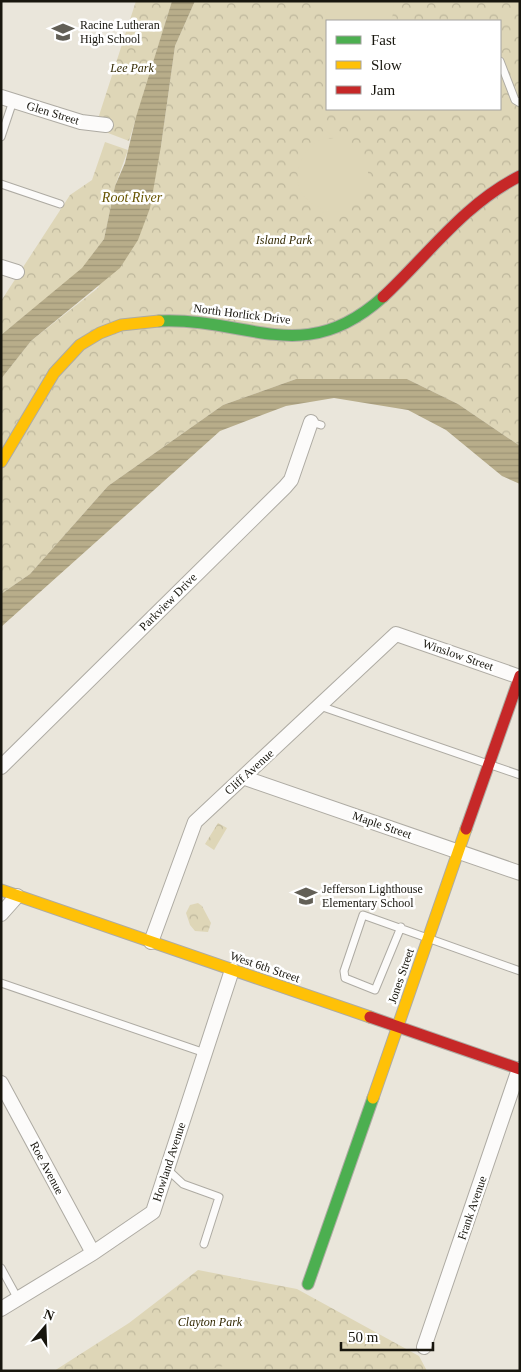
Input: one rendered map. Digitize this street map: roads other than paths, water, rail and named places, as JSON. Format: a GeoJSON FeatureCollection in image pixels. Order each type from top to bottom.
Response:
{"type":"FeatureCollection","features":[{"type":"Feature","properties":{"kind":"street","name":"Glen Street"},"geometry":{"type":"LineString","coordinates":[[7,99],[80,122],[106,125]]}},
{"type":"Feature","properties":{"kind":"street","name":"North Horlick Drive"},"geometry":{"type":"LineString","coordinates":[[1,462],[62,362],[83,343],[102,331],[122,324],[166,319],[283,335],[315,334],[338,328],[378,302],[497,186],[520,176]]}},
{"type":"Feature","properties":{"kind":"street"},"geometry":{"type":"LineString","coordinates":[[1,267],[17,272]]}},
{"type":"Feature","properties":{"kind":"street","name":"Parkview Drive"},"geometry":{"type":"LineString","coordinates":[[1,767],[285,487],[291,480],[316,424]]}},
{"type":"Feature","properties":{"kind":"street","name":"Winslow Street"},"geometry":{"type":"LineString","coordinates":[[396,634],[520,677]]}},
{"type":"Feature","properties":{"kind":"street","name":"Cliff Avenue"},"geometry":{"type":"LineString","coordinates":[[152,942],[195,822],[245,778],[396,634]]}},
{"type":"Feature","properties":{"kind":"street","name":"Jones Street"},"geometry":{"type":"LineString","coordinates":[[308,1284],[520,677]]}},
{"type":"Feature","properties":{"kind":"street","name":"Maple Street"},"geometry":{"type":"LineString","coordinates":[[245,778],[520,873]]}},
{"type":"Feature","properties":{"kind":"street","name":"West 6th Street"},"geometry":{"type":"LineString","coordinates":[[1,890],[520,1069]]}},
{"type":"Feature","properties":{"kind":"street"},"geometry":{"type":"LineString","coordinates":[[1,914],[17,896]]}},
{"type":"Feature","properties":{"kind":"street","name":"Howland Avenue"},"geometry":{"type":"LineString","coordinates":[[1,1309],[93,1253],[152,1212],[232,970]]}},
{"type":"Feature","properties":{"kind":"street","name":"Frank Avenue"},"geometry":{"type":"LineString","coordinates":[[424,1347],[520,1069]]}},
{"type":"Feature","properties":{"kind":"street","name":"Roe Avenue"},"geometry":{"type":"LineString","coordinates":[[1,1083],[93,1253]]}},
{"type":"Feature","properties":{"kind":"lane"},"geometry":{"type":"LineString","coordinates":[[501,64],[514,100],[520,103]]}},
{"type":"Feature","properties":{"kind":"lane"},"geometry":{"type":"LineString","coordinates":[[1,137],[7,99]]}},
{"type":"Feature","properties":{"kind":"lane"},"geometry":{"type":"LineString","coordinates":[[1,184],[60,204]]}},
{"type":"Feature","properties":{"kind":"lane"},"geometry":{"type":"LineString","coordinates":[[320,706],[520,775]]}},
{"type":"Feature","properties":{"kind":"lane"},"geometry":{"type":"LineString","coordinates":[[401,927],[375,990],[345,978],[344,971],[363,915],[401,927],[428,940],[520,971]]}},
{"type":"Feature","properties":{"kind":"lane"},"geometry":{"type":"LineString","coordinates":[[1,983],[205,1053]]}},
{"type":"Feature","properties":{"kind":"lane"},"geometry":{"type":"LineString","coordinates":[[166,1169],[183,1184],[220,1197],[204,1244]]}},
{"type":"Feature","properties":{"kind":"lane"},"geometry":{"type":"LineString","coordinates":[[1,1268],[18,1299]]}},
{"type":"Feature","properties":{"kind":"water","name":"Root River"},"geometry":{"type":"Polygon","coordinates":[[[172,1],[195,1],[175,46],[150,208],[138,240],[120,268],[31,341],[1,379],[1,335],[82,268],[104,239],[115,186],[125,163],[136,117],[172,1]]]}},
{"type":"Feature","properties":{"kind":"water"},"geometry":{"type":"Polygon","coordinates":[[[296,379],[407,379],[458,404],[520,446],[520,484],[502,476],[446,430],[408,410],[334,398],[286,406],[220,431],[1,627],[1,594],[30,574],[108,486],[223,405],[296,379]]]}},
{"type":"Feature","properties":{"kind":"place","name":"Racine Lutheran High School"},"geometry":{"type":"Point","coordinates":[63,32]}},
{"type":"Feature","properties":{"kind":"place","name":"Jefferson Lighthouse Elementary School"},"geometry":{"type":"Point","coordinates":[306,896]}},
{"type":"Feature","properties":{"kind":"park label","name":"Lee Park"},"geometry":{"type":"Point","coordinates":[132,68]}},
{"type":"Feature","properties":{"kind":"park label","name":"Island Park"},"geometry":{"type":"Point","coordinates":[284,240]}},
{"type":"Feature","properties":{"kind":"park label","name":"Clayton Park"},"geometry":{"type":"Point","coordinates":[210,1322]}}]}
